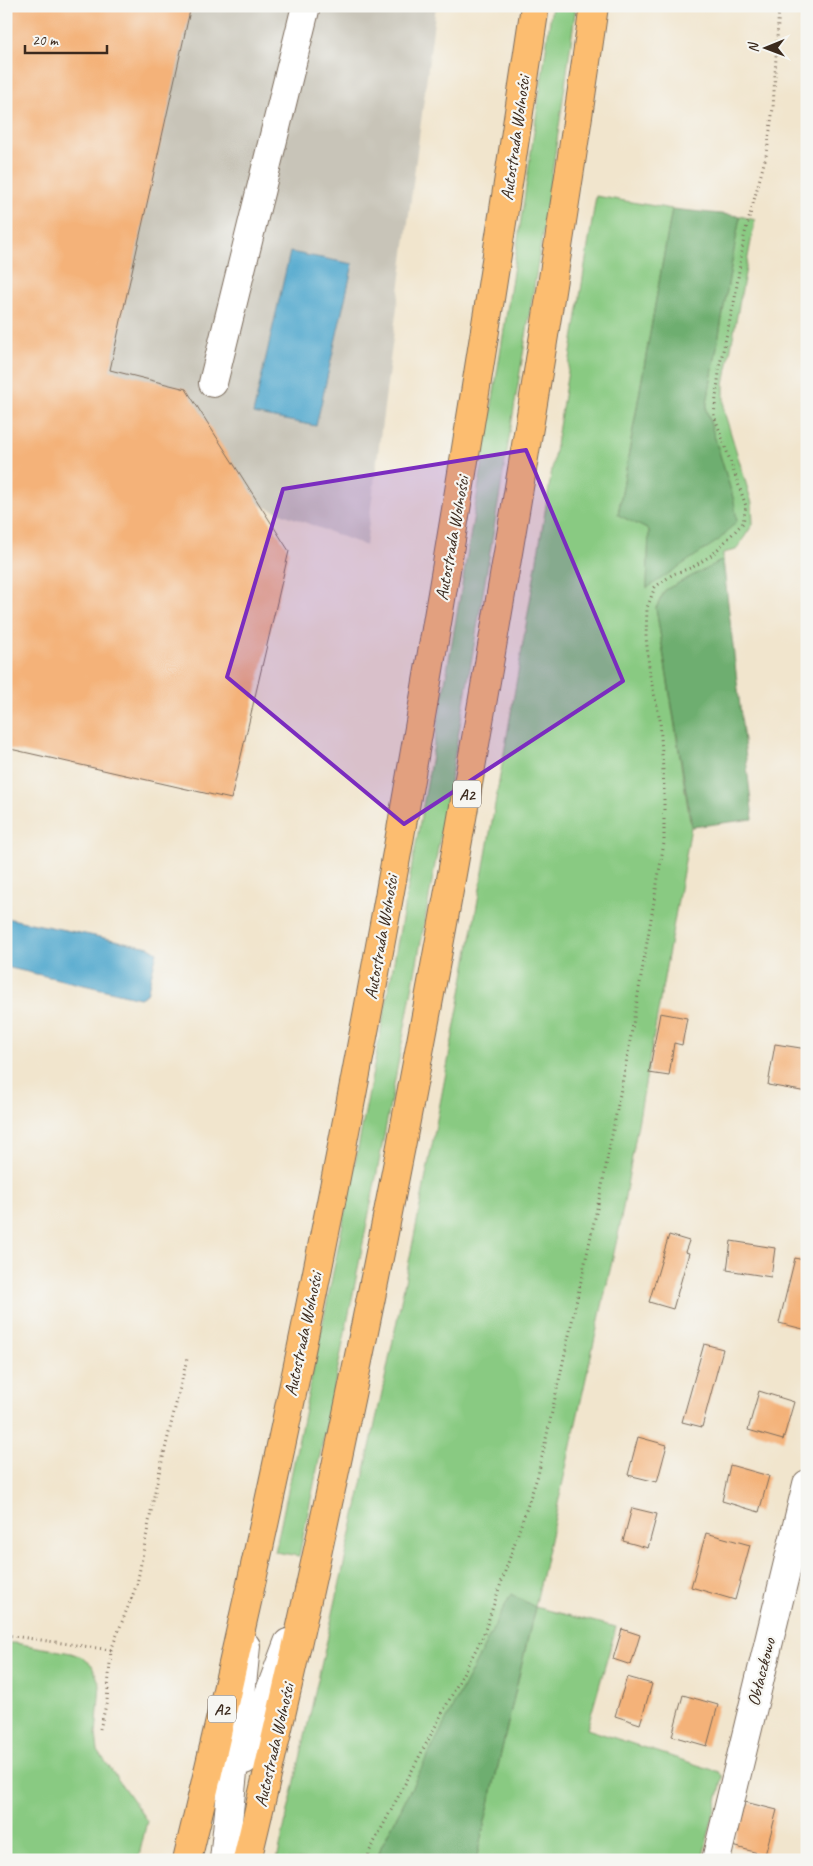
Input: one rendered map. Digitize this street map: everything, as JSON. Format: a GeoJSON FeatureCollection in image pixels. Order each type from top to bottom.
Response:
{"type":"FeatureCollection","features":[{"type":"Feature","properties":{"kind":"highway","name":"Autostrada Wolności"},"geometry":{"type":"LineString","coordinates":[[187,1860],[256,1558],[334,1184],[382,932],[459,496],[535,6]]}},
{"type":"Feature","properties":{"kind":"highway","name":"Autostrada Wolności"},"geometry":{"type":"LineString","coordinates":[[247,1860],[313,1578],[442,938],[558,258],[594,6]]}},
{"type":"Feature","properties":{"kind":"street"},"geometry":{"type":"LineString","coordinates":[[213,384],[306,6]]}},
{"type":"Feature","properties":{"kind":"street","name":"Obłaczkowo"},"geometry":{"type":"LineString","coordinates":[[716,1860],[807,1484]]}},
{"type":"Feature","properties":{"kind":"street"},"geometry":{"type":"LineString","coordinates":[[224,1860],[256,1558]]}},
{"type":"Feature","properties":{"kind":"street"},"geometry":{"type":"LineString","coordinates":[[207,1860],[313,1578]]}},
{"type":"Feature","properties":{"kind":"path"},"geometry":{"type":"LineString","coordinates":[[368,1860],[369,1852],[483,1636],[538,1475],[602,1186],[628,1053],[664,843],[664,787],[660,720],[650,676],[646,637],[648,608],[655,587],[673,574],[693,567],[713,554],[743,523],[746,506],[714,415],[720,364],[735,298],[744,237],[767,152],[773,108],[779,6]]}},
{"type":"Feature","properties":{"kind":"path"},"geometry":{"type":"LineString","coordinates":[[100,1729],[107,1702],[111,1650],[138,1584],[156,1486],[187,1360]]}},
{"type":"Feature","properties":{"kind":"path"},"geometry":{"type":"LineString","coordinates":[[6,1635],[111,1650]]}},
{"type":"Feature","properties":{"kind":"highlighted area"},"geometry":{"type":"Polygon","coordinates":[[[526,450],[623,681],[404,824],[227,677],[283,489],[526,450]]]}},
{"type":"Feature","properties":{"kind":"shaded area"},"geometry":{"type":"Polygon","coordinates":[[[6,6],[436,6],[366,546],[100,443],[6,6]]]}},
{"type":"Feature","properties":{"kind":"green space"},"geometry":{"type":"Polygon","coordinates":[[[552,6],[576,6],[536,276],[447,799],[376,1178],[299,1556],[275,1552],[392,975],[427,782],[494,395],[552,6]]]}},
{"type":"Feature","properties":{"kind":"green space"},"geometry":{"type":"Polygon","coordinates":[[[596,196],[672,209],[618,514],[649,530],[647,587],[734,501],[706,409],[740,216],[755,220],[724,385],[724,411],[752,503],[753,524],[736,550],[723,553],[723,560],[665,590],[656,608],[691,827],[619,1230],[535,1607],[616,1627],[587,1729],[719,1772],[723,1777],[702,1860],[476,1860],[535,1608],[511,1595],[381,1847],[377,1860],[277,1860],[387,1369],[445,1077],[499,784],[596,196]]]}},
{"type":"Feature","properties":{"kind":"green space"},"geometry":{"type":"Polygon","coordinates":[[[672,209],[740,216],[706,409],[734,501],[737,521],[719,540],[647,588],[649,530],[618,515],[672,209]]]}},
{"type":"Feature","properties":{"kind":"green space"},"geometry":{"type":"Polygon","coordinates":[[[723,560],[753,819],[692,827],[656,608],[665,590],[723,560]]]}},
{"type":"Feature","properties":{"kind":"green space"},"geometry":{"type":"Polygon","coordinates":[[[511,1594],[535,1607],[476,1860],[377,1860],[381,1847],[511,1594]]]}},
{"type":"Feature","properties":{"kind":"green space"},"geometry":{"type":"Polygon","coordinates":[[[6,1643],[71,1653],[82,1657],[92,1665],[100,1685],[96,1734],[98,1751],[147,1821],[138,1860],[6,1860],[6,1643]]]}},
{"type":"Feature","properties":{"kind":"water"},"geometry":{"type":"Polygon","coordinates":[[[290,252],[353,264],[316,426],[253,414],[290,252]]]}},
{"type":"Feature","properties":{"kind":"water"},"geometry":{"type":"Polygon","coordinates":[[[6,918],[149,947],[157,952],[147,994],[140,998],[6,967],[6,918]]]}},
{"type":"Feature","properties":{"kind":"building"},"geometry":{"type":"Polygon","coordinates":[[[6,6],[191,6],[110,370],[186,389],[289,551],[231,799],[6,748],[6,6]]]}},
{"type":"Feature","properties":{"kind":"building"},"geometry":{"type":"Polygon","coordinates":[[[660,1013],[687,1018],[682,1045],[674,1043],[669,1076],[649,1073],[660,1013]]]}},
{"type":"Feature","properties":{"kind":"building"},"geometry":{"type":"Polygon","coordinates":[[[775,1044],[807,1049],[807,1092],[768,1085],[775,1044]]]}},
{"type":"Feature","properties":{"kind":"building"},"geometry":{"type":"Polygon","coordinates":[[[669,1235],[689,1241],[685,1252],[689,1253],[673,1309],[649,1302],[669,1235]]]}},
{"type":"Feature","properties":{"kind":"building"},"geometry":{"type":"Polygon","coordinates":[[[731,1241],[775,1248],[771,1277],[727,1270],[731,1241]]]}},
{"type":"Feature","properties":{"kind":"building"},"geometry":{"type":"Polygon","coordinates":[[[795,1258],[807,1261],[807,1330],[779,1323],[795,1258]]]}},
{"type":"Feature","properties":{"kind":"building"},"geometry":{"type":"Polygon","coordinates":[[[704,1344],[723,1349],[702,1427],[682,1422],[704,1344]]]}},
{"type":"Feature","properties":{"kind":"building"},"geometry":{"type":"Polygon","coordinates":[[[759,1391],[794,1402],[783,1440],[748,1430],[759,1391]]]}},
{"type":"Feature","properties":{"kind":"building"},"geometry":{"type":"Polygon","coordinates":[[[638,1437],[667,1445],[657,1482],[628,1475],[638,1437]]]}},
{"type":"Feature","properties":{"kind":"building"},"geometry":{"type":"Polygon","coordinates":[[[730,1465],[769,1476],[759,1512],[722,1501],[730,1465]]]}},
{"type":"Feature","properties":{"kind":"building"},"geometry":{"type":"Polygon","coordinates":[[[632,1508],[657,1514],[648,1548],[623,1541],[632,1508]]]}},
{"type":"Feature","properties":{"kind":"building"},"geometry":{"type":"Polygon","coordinates":[[[706,1533],[750,1545],[735,1600],[691,1587],[706,1533]]]}},
{"type":"Feature","properties":{"kind":"building"},"geometry":{"type":"Polygon","coordinates":[[[622,1629],[640,1635],[631,1665],[613,1659],[622,1629]]]}},
{"type":"Feature","properties":{"kind":"building"},"geometry":{"type":"Polygon","coordinates":[[[627,1677],[652,1684],[640,1724],[615,1716],[627,1677]]]}},
{"type":"Feature","properties":{"kind":"building"},"geometry":{"type":"Polygon","coordinates":[[[683,1695],[718,1705],[707,1746],[672,1736],[683,1695]]]}},
{"type":"Feature","properties":{"kind":"building"},"geometry":{"type":"Polygon","coordinates":[[[745,1802],[777,1810],[765,1855],[733,1846],[745,1802]]]}}]}
